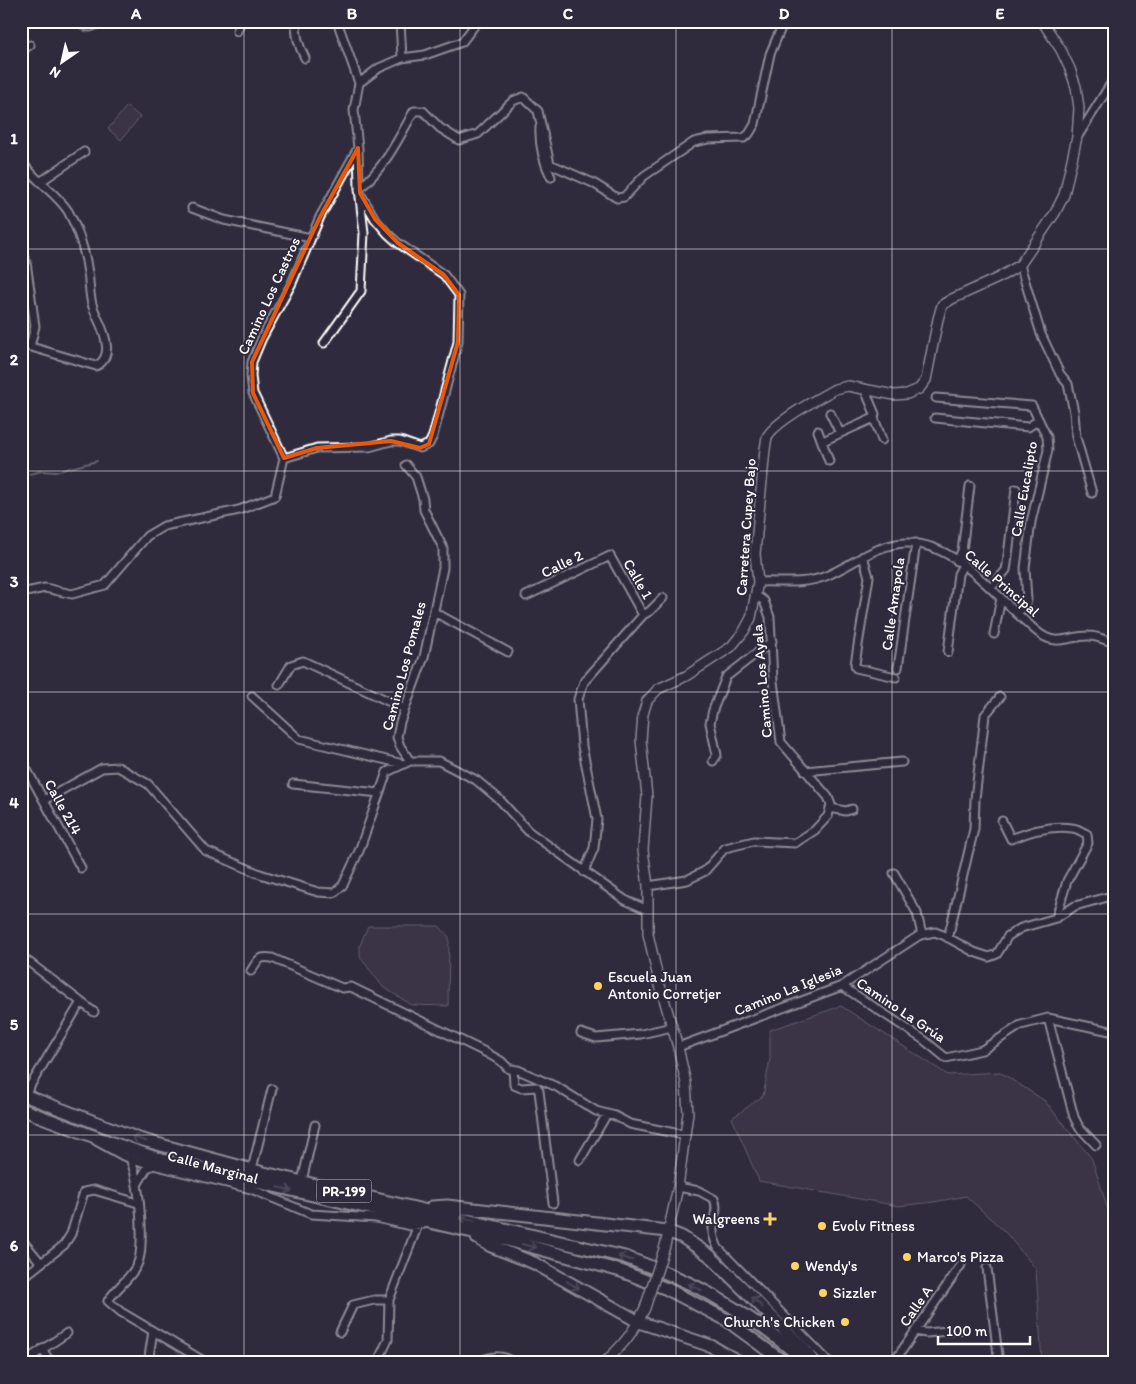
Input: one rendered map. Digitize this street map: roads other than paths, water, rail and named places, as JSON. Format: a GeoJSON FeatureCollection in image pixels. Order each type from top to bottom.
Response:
{"type":"FeatureCollection","features":[{"type":"Feature","properties":{"kind":"main road","name":"PR-199"},"geometry":{"type":"LineString","coordinates":[[23,1095],[139,1139],[252,1169],[625,1257],[710,1294],[790,1347],[807,1363]]}},
{"type":"Feature","properties":{"kind":"main road","name":"PR-199"},"geometry":{"type":"LineString","coordinates":[[21,1109],[162,1160],[424,1224],[508,1240],[620,1271],[667,1289],[725,1319],[785,1363]]}},
{"type":"Feature","properties":{"kind":"main road"},"geometry":{"type":"LineString","coordinates":[[418,1207],[447,1206],[668,1231],[682,1236],[709,1255],[804,1349],[814,1363]]}},
{"type":"Feature","properties":{"kind":"main road"},"geometry":{"type":"LineString","coordinates":[[466,1232],[492,1246],[534,1263],[639,1322],[711,1346],[741,1363]]}},
{"type":"Feature","properties":{"kind":"street"},"geometry":{"type":"LineString","coordinates":[[78,21],[84,27],[91,28],[103,21]]}},
{"type":"Feature","properties":{"kind":"street"},"geometry":{"type":"LineString","coordinates":[[237,31],[241,21]]}},
{"type":"Feature","properties":{"kind":"street"},"geometry":{"type":"LineString","coordinates":[[296,21],[299,48],[305,58]]}},
{"type":"Feature","properties":{"kind":"street"},"geometry":{"type":"LineString","coordinates":[[324,343],[360,291],[364,233],[354,110],[359,83],[337,21]]}},
{"type":"Feature","properties":{"kind":"street"},"geometry":{"type":"LineString","coordinates":[[400,21],[402,58]]}},
{"type":"Feature","properties":{"kind":"street"},"geometry":{"type":"LineString","coordinates":[[359,83],[379,68],[402,58],[425,55],[462,42],[478,21]]}},
{"type":"Feature","properties":{"kind":"street"},"geometry":{"type":"LineString","coordinates":[[360,191],[391,154],[414,111],[424,112],[440,128],[459,140],[478,134],[513,101],[523,97],[538,112],[541,119],[550,164],[593,183],[617,198],[624,196],[644,176],[694,142],[708,139],[744,138],[750,134],[755,124],[770,54],[784,21]]}},
{"type":"Feature","properties":{"kind":"street","name":"Carretera Cupey Bajo"},"geometry":{"type":"LineString","coordinates":[[604,1363],[633,1333],[645,1308],[664,1246],[678,1187],[688,1113],[686,1083],[678,1047],[659,982],[648,934],[648,886],[643,850],[647,796],[641,740],[645,708],[658,689],[686,676],[731,647],[744,631],[751,618],[757,596],[758,582],[755,554],[767,438],[777,425],[835,389],[848,386],[900,395],[918,389],[926,380],[942,306],[952,299],[998,278],[1020,265],[1055,213],[1064,195],[1077,137],[1079,108],[1076,88],[1061,50],[1042,21]]}},
{"type":"Feature","properties":{"kind":"street"},"geometry":{"type":"LineString","coordinates":[[21,51],[30,45]]}},
{"type":"Feature","properties":{"kind":"street"},"geometry":{"type":"LineString","coordinates":[[1077,137],[1115,77]]}},
{"type":"Feature","properties":{"kind":"street"},"geometry":{"type":"LineString","coordinates":[[541,119],[540,150],[551,177]]}},
{"type":"Feature","properties":{"kind":"street","name":"Camino Los Castros"},"geometry":{"type":"LineString","coordinates":[[284,458],[253,393],[252,362],[262,338],[292,283],[320,217],[358,148]]}},
{"type":"Feature","properties":{"kind":"street"},"geometry":{"type":"LineString","coordinates":[[40,182],[84,152]]}},
{"type":"Feature","properties":{"kind":"street"},"geometry":{"type":"LineString","coordinates":[[21,160],[28,171],[66,209],[76,226],[84,247],[92,306],[101,326],[106,342],[106,350],[102,361],[96,366],[21,344]]}},
{"type":"Feature","properties":{"kind":"street"},"geometry":{"type":"LineString","coordinates":[[21,593],[45,588],[72,594],[105,585],[146,536],[164,526],[239,510],[275,496],[284,458],[317,448],[369,446],[391,441],[400,441],[420,448],[429,444],[458,342],[459,295],[444,275],[388,234],[375,220],[360,191]]}},
{"type":"Feature","properties":{"kind":"street"},"geometry":{"type":"LineString","coordinates":[[192,208],[224,220],[311,238]]}},
{"type":"Feature","properties":{"kind":"street"},"geometry":{"type":"LineString","coordinates":[[21,250],[26,262],[35,326],[30,347]]}},
{"type":"Feature","properties":{"kind":"street"},"geometry":{"type":"LineString","coordinates":[[1020,265],[1041,334],[1060,374],[1068,384],[1074,412],[1076,437],[1092,493]]}},
{"type":"Feature","properties":{"kind":"street"},"geometry":{"type":"LineString","coordinates":[[865,390],[875,414],[874,418],[882,440]]}},
{"type":"Feature","properties":{"kind":"street","name":"Calle Eucalipto"},"geometry":{"type":"LineString","coordinates":[[936,398],[1032,406],[1047,437],[1048,450],[1031,522],[1025,568],[1027,600],[1018,614]]}},
{"type":"Feature","properties":{"kind":"street"},"geometry":{"type":"LineString","coordinates":[[830,413],[840,433]]}},
{"type":"Feature","properties":{"kind":"street"},"geometry":{"type":"LineString","coordinates":[[823,441],[874,418]]}},
{"type":"Feature","properties":{"kind":"street"},"geometry":{"type":"LineString","coordinates":[[936,418],[1028,427],[1039,420]]}},
{"type":"Feature","properties":{"kind":"street"},"geometry":{"type":"LineString","coordinates":[[818,431],[829,461]]}},
{"type":"Feature","properties":{"kind":"street","name":"Camino Los Pomales"},"geometry":{"type":"LineString","coordinates":[[406,465],[416,477],[423,499],[424,510],[443,548],[444,568],[424,657],[404,709],[397,737],[407,762]]}},
{"type":"Feature","properties":{"kind":"street"},"geometry":{"type":"LineString","coordinates":[[948,652],[970,486]]}},
{"type":"Feature","properties":{"kind":"street"},"geometry":{"type":"LineString","coordinates":[[991,588],[1006,570],[1016,489]]}},
{"type":"Feature","properties":{"kind":"street","name":"Calle Principal"},"geometry":{"type":"LineString","coordinates":[[758,582],[814,580],[826,576],[878,548],[905,543],[930,545],[975,573],[1000,598],[1045,636],[1055,641],[1077,636],[1091,636],[1115,643]]}},
{"type":"Feature","properties":{"kind":"street","name":"Calle Amapola"},"geometry":{"type":"LineString","coordinates":[[898,668],[916,543]]}},
{"type":"Feature","properties":{"kind":"street","name":"Calle 2"},"geometry":{"type":"LineString","coordinates":[[526,596],[610,556]]}},
{"type":"Feature","properties":{"kind":"street","name":"Calle 1"},"geometry":{"type":"LineString","coordinates":[[610,556],[643,615]]}},
{"type":"Feature","properties":{"kind":"street"},"geometry":{"type":"LineString","coordinates":[[863,556],[869,577],[855,664],[856,668],[896,677]]}},
{"type":"Feature","properties":{"kind":"street","name":"Camino Los Ayala"},"geometry":{"type":"LineString","coordinates":[[757,596],[764,601],[770,617],[773,681],[781,742],[828,797],[830,808]]}},
{"type":"Feature","properties":{"kind":"street"},"geometry":{"type":"LineString","coordinates":[[584,872],[594,848],[597,819],[582,746],[578,699],[584,682],[643,615],[663,598]]}},
{"type":"Feature","properties":{"kind":"street"},"geometry":{"type":"LineString","coordinates":[[994,634],[1000,598]]}},
{"type":"Feature","properties":{"kind":"street"},"geometry":{"type":"LineString","coordinates":[[434,612],[508,652]]}},
{"type":"Feature","properties":{"kind":"street"},"geometry":{"type":"LineString","coordinates":[[713,761],[717,755],[710,723],[726,677],[772,641]]}},
{"type":"Feature","properties":{"kind":"street"},"geometry":{"type":"LineString","coordinates":[[279,685],[292,664],[303,661],[404,709]]}},
{"type":"Feature","properties":{"kind":"street"},"geometry":{"type":"LineString","coordinates":[[252,696],[299,739],[407,762],[439,761],[476,780],[500,800],[528,831],[626,900],[648,910]]}},
{"type":"Feature","properties":{"kind":"street"},"geometry":{"type":"LineString","coordinates":[[948,938],[974,829],[975,799],[985,715],[1000,697]]}},
{"type":"Feature","properties":{"kind":"street","name":"Calle 214"},"geometry":{"type":"LineString","coordinates":[[21,759],[81,868]]}},
{"type":"Feature","properties":{"kind":"street"},"geometry":{"type":"LineString","coordinates":[[44,800],[102,768],[118,767],[148,784],[206,851],[260,874],[318,892],[334,893],[344,886],[359,851],[387,772],[407,762]]}},
{"type":"Feature","properties":{"kind":"street"},"geometry":{"type":"LineString","coordinates":[[805,771],[902,762]]}},
{"type":"Feature","properties":{"kind":"street"},"geometry":{"type":"LineString","coordinates":[[293,784],[378,793]]}},
{"type":"Feature","properties":{"kind":"street"},"geometry":{"type":"LineString","coordinates":[[648,886],[687,880],[706,871],[725,848],[754,841],[795,843],[816,830],[828,816],[830,808],[846,811],[852,809]]}},
{"type":"Feature","properties":{"kind":"street"},"geometry":{"type":"LineString","coordinates":[[1002,821],[1012,838],[1028,832],[1047,829],[1073,828],[1087,834],[1088,843],[1067,881],[1056,918]]}},
{"type":"Feature","properties":{"kind":"street"},"geometry":{"type":"LineString","coordinates":[[894,873],[917,913],[922,935],[935,932],[974,952],[989,957],[996,954],[1008,936],[1021,928],[1056,918],[1075,906],[1115,895]]}},
{"type":"Feature","properties":{"kind":"street","name":"Camino La Iglesia"},"geometry":{"type":"LineString","coordinates":[[678,1047],[842,986],[922,935]]}},
{"type":"Feature","properties":{"kind":"street"},"geometry":{"type":"LineString","coordinates":[[21,956],[94,1012]]}},
{"type":"Feature","properties":{"kind":"street"},"geometry":{"type":"LineString","coordinates":[[251,971],[263,956],[272,958],[342,988],[351,987],[485,1052],[501,1061],[509,1069],[518,1070],[556,1087],[596,1111],[630,1124],[685,1135]]}},
{"type":"Feature","properties":{"kind":"street","name":"Camino La Grúa"},"geometry":{"type":"LineString","coordinates":[[842,986],[924,1040],[946,1058],[982,1050],[1021,1025],[1048,1018],[1115,1032]]}},
{"type":"Feature","properties":{"kind":"street"},"geometry":{"type":"LineString","coordinates":[[23,1095],[81,1002]]}},
{"type":"Feature","properties":{"kind":"street"},"geometry":{"type":"LineString","coordinates":[[1048,1018],[1067,1099],[1079,1127],[1096,1145]]}},
{"type":"Feature","properties":{"kind":"street"},"geometry":{"type":"LineString","coordinates":[[581,1033],[596,1038],[640,1034],[672,1028]]}},
{"type":"Feature","properties":{"kind":"street"},"geometry":{"type":"LineString","coordinates":[[513,1069],[514,1085],[521,1088],[537,1087],[539,1091],[553,1203]]}},
{"type":"Feature","properties":{"kind":"street"},"geometry":{"type":"LineString","coordinates":[[252,1169],[272,1089]]}},
{"type":"Feature","properties":{"kind":"street"},"geometry":{"type":"LineString","coordinates":[[580,1160],[607,1114]]}},
{"type":"Feature","properties":{"kind":"street"},"geometry":{"type":"LineString","coordinates":[[302,1181],[315,1125]]}},
{"type":"Feature","properties":{"kind":"street","name":"Calle Marginal"},"geometry":{"type":"LineString","coordinates":[[82,1132],[105,1147],[129,1157],[250,1190],[311,1214],[376,1218],[410,1226],[424,1224]]}},
{"type":"Feature","properties":{"kind":"street"},"geometry":{"type":"LineString","coordinates":[[129,1157],[134,1168],[137,1186],[141,1242],[138,1263],[129,1279],[108,1301],[120,1312],[207,1363]]}},
{"type":"Feature","properties":{"kind":"street"},"geometry":{"type":"LineString","coordinates":[[137,1186],[147,1168],[154,1165]]}},
{"type":"Feature","properties":{"kind":"street"},"geometry":{"type":"LineString","coordinates":[[678,1187],[699,1191],[714,1199],[717,1208],[712,1229],[718,1248],[830,1363]]}},
{"type":"Feature","properties":{"kind":"street"},"geometry":{"type":"LineString","coordinates":[[21,1279],[64,1245],[71,1234],[84,1192],[94,1190],[138,1203]]}},
{"type":"Feature","properties":{"kind":"street"},"geometry":{"type":"LineString","coordinates":[[377,1363],[388,1340],[389,1300],[424,1224]]}},
{"type":"Feature","properties":{"kind":"street"},"geometry":{"type":"LineString","coordinates":[[21,1239],[41,1263]]}},
{"type":"Feature","properties":{"kind":"street","name":"Calle A"},"geometry":{"type":"LineString","coordinates":[[896,1363],[896,1359],[961,1265]]}},
{"type":"Feature","properties":{"kind":"street"},"geometry":{"type":"LineString","coordinates":[[988,1268],[999,1363]]}},
{"type":"Feature","properties":{"kind":"street"},"geometry":{"type":"LineString","coordinates":[[340,1332],[353,1305],[374,1300],[389,1300]]}},
{"type":"Feature","properties":{"kind":"street"},"geometry":{"type":"LineString","coordinates":[[915,1331],[926,1333],[960,1330]]}},
{"type":"Feature","properties":{"kind":"street"},"geometry":{"type":"LineString","coordinates":[[148,1363],[153,1331]]}},
{"type":"Feature","properties":{"kind":"street"},"geometry":{"type":"LineString","coordinates":[[22,1363],[67,1332]]}},
{"type":"Feature","properties":{"kind":"street"},"geometry":{"type":"LineString","coordinates":[[42,1349],[51,1363]]}},
{"type":"Feature","properties":{"kind":"street"},"geometry":{"type":"LineString","coordinates":[[474,1363],[496,1355],[509,1359],[514,1363]]}},
{"type":"Feature","properties":{"kind":"waterway"},"geometry":{"type":"LineString","coordinates":[[21,476],[42,471],[55,472],[97,461]]}},
{"type":"Feature","properties":{"kind":"place","name":"Escuela Juan Antonio Corretjer"},"geometry":{"type":"Point","coordinates":[598,986]}},
{"type":"Feature","properties":{"kind":"place","name":"Walgreens"},"geometry":{"type":"Point","coordinates":[770,1219]}},
{"type":"Feature","properties":{"kind":"place","name":"Evolv Fitness"},"geometry":{"type":"Point","coordinates":[822,1226]}},
{"type":"Feature","properties":{"kind":"place","name":"Marco's Pizza"},"geometry":{"type":"Point","coordinates":[907,1257]}},
{"type":"Feature","properties":{"kind":"place","name":"Wendy's"},"geometry":{"type":"Point","coordinates":[795,1266]}},
{"type":"Feature","properties":{"kind":"place","name":"Sizzler"},"geometry":{"type":"Point","coordinates":[823,1293]}},
{"type":"Feature","properties":{"kind":"place","name":"Church's Chicken"},"geometry":{"type":"Point","coordinates":[845,1322]}}]}
